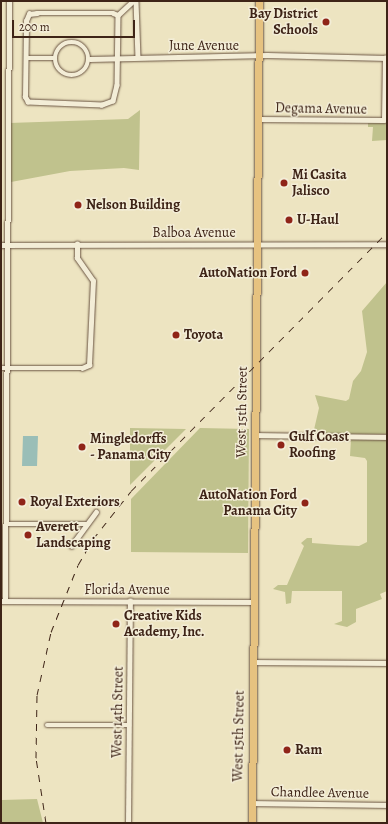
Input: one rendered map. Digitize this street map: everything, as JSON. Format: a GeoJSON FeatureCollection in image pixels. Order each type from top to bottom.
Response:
{"type":"FeatureCollection","features":[{"type":"Feature","properties":{"kind":"highway","name":"West 15th Street"},"geometry":{"type":"LineString","coordinates":[[252,823],[259,1]]}},
{"type":"Feature","properties":{"kind":"street"},"geometry":{"type":"LineString","coordinates":[[3,601],[6,524],[9,245],[9,1]]}},
{"type":"Feature","properties":{"kind":"street"},"geometry":{"type":"LineString","coordinates":[[118,15],[113,13],[30,14],[26,21],[25,97],[29,104],[102,105],[113,101],[116,95],[118,15],[133,1]]}},
{"type":"Feature","properties":{"kind":"street"},"geometry":{"type":"LineString","coordinates":[[136,1],[138,57]]}},
{"type":"Feature","properties":{"kind":"street"},"geometry":{"type":"LineString","coordinates":[[72,41],[84,46],[90,59],[83,72],[73,76],[61,72],[55,58],[59,46],[72,41]]}},
{"type":"Feature","properties":{"kind":"street","name":"June Avenue"},"geometry":{"type":"LineString","coordinates":[[90,59],[258,56],[386,58]]}},
{"type":"Feature","properties":{"kind":"street"},"geometry":{"type":"LineString","coordinates":[[26,58],[55,58]]}},
{"type":"Feature","properties":{"kind":"street","name":"Degama Avenue"},"geometry":{"type":"LineString","coordinates":[[258,119],[384,120],[386,58]]}},
{"type":"Feature","properties":{"kind":"street","name":"Balboa Avenue"},"geometry":{"type":"LineString","coordinates":[[1,245],[257,243],[387,244]]}},
{"type":"Feature","properties":{"kind":"street"},"geometry":{"type":"LineString","coordinates":[[1,368],[82,368],[89,365],[93,281],[77,258],[76,244]]}},
{"type":"Feature","properties":{"kind":"street"},"geometry":{"type":"LineString","coordinates":[[255,435],[387,436]]}},
{"type":"Feature","properties":{"kind":"street"},"geometry":{"type":"LineString","coordinates":[[71,546],[96,512]]}},
{"type":"Feature","properties":{"kind":"street"},"geometry":{"type":"LineString","coordinates":[[6,524],[88,524]]}},
{"type":"Feature","properties":{"kind":"street","name":"Florida Avenue"},"geometry":{"type":"LineString","coordinates":[[3,601],[254,602]]}},
{"type":"Feature","properties":{"kind":"street","name":"West 14th Street"},"geometry":{"type":"LineString","coordinates":[[128,823],[130,601]]}},
{"type":"Feature","properties":{"kind":"street"},"geometry":{"type":"LineString","coordinates":[[253,662],[387,663]]}},
{"type":"Feature","properties":{"kind":"street"},"geometry":{"type":"LineString","coordinates":[[47,725],[128,725]]}},
{"type":"Feature","properties":{"kind":"street","name":"Chandlee Avenue"},"geometry":{"type":"LineString","coordinates":[[252,803],[387,805]]}},
{"type":"Feature","properties":{"kind":"green space"},"geometry":{"type":"Polygon","coordinates":[[[140,110],[139,170],[124,168],[70,171],[11,182],[9,123],[128,119],[140,110]]]}},
{"type":"Feature","properties":{"kind":"green space"},"geometry":{"type":"Polygon","coordinates":[[[368,122],[387,122],[387,140],[372,141],[373,127],[368,127],[368,122]]]}},
{"type":"Feature","properties":{"kind":"green space"},"geometry":{"type":"Polygon","coordinates":[[[387,282],[387,434],[313,434],[319,408],[315,395],[346,401],[349,399],[353,381],[361,371],[367,352],[362,311],[387,282]]]}},
{"type":"Feature","properties":{"kind":"green space"},"geometry":{"type":"Polygon","coordinates":[[[130,428],[186,429],[130,485],[130,428]]]}},
{"type":"Feature","properties":{"kind":"green space"},"geometry":{"type":"Polygon","coordinates":[[[200,428],[249,429],[248,553],[131,552],[131,499],[200,428]]]}},
{"type":"Feature","properties":{"kind":"green space"},"geometry":{"type":"Polygon","coordinates":[[[387,438],[387,591],[380,594],[382,599],[356,609],[356,622],[347,627],[334,624],[342,621],[342,591],[292,591],[291,603],[286,604],[285,592],[273,589],[278,585],[287,585],[304,546],[301,543],[307,538],[312,538],[312,543],[338,545],[359,546],[367,542],[367,461],[365,458],[350,456],[351,439],[387,438]]]}},
{"type":"Feature","properties":{"kind":"green space"},"geometry":{"type":"Polygon","coordinates":[[[37,799],[43,823],[2,823],[2,800],[37,799]]]}},
{"type":"Feature","properties":{"kind":"water"},"geometry":{"type":"Polygon","coordinates":[[[23,436],[38,436],[37,466],[22,466],[23,436]]]}},
{"type":"Feature","properties":{"kind":"railway"},"geometry":{"type":"LineString","coordinates":[[46,823],[36,758],[37,695],[51,632],[78,565],[93,539],[131,491],[387,232]]}},
{"type":"Feature","properties":{"kind":"place","name":"Bay District Schools"},"geometry":{"type":"Point","coordinates":[326,22]}},
{"type":"Feature","properties":{"kind":"place","name":"Mi Casita Jalisco"},"geometry":{"type":"Point","coordinates":[284,183]}},
{"type":"Feature","properties":{"kind":"place","name":"Nelson Building"},"geometry":{"type":"Point","coordinates":[78,205]}},
{"type":"Feature","properties":{"kind":"place","name":"U-Haul"},"geometry":{"type":"Point","coordinates":[289,220]}},
{"type":"Feature","properties":{"kind":"place","name":"AutoNation Ford"},"geometry":{"type":"Point","coordinates":[305,273]}},
{"type":"Feature","properties":{"kind":"place","name":"Toyota"},"geometry":{"type":"Point","coordinates":[176,335]}},
{"type":"Feature","properties":{"kind":"place","name":"Gulf Coast Roofing"},"geometry":{"type":"Point","coordinates":[281,445]}},
{"type":"Feature","properties":{"kind":"place","name":"Mingledorffs - Panama City"},"geometry":{"type":"Point","coordinates":[82,447]}},
{"type":"Feature","properties":{"kind":"place","name":"Royal Exteriors"},"geometry":{"type":"Point","coordinates":[22,502]}},
{"type":"Feature","properties":{"kind":"place","name":"AutoNation Ford Panama City"},"geometry":{"type":"Point","coordinates":[305,503]}},
{"type":"Feature","properties":{"kind":"place","name":"Averett Landscaping"},"geometry":{"type":"Point","coordinates":[28,535]}},
{"type":"Feature","properties":{"kind":"place","name":"Creative Kids Academy, Inc."},"geometry":{"type":"Point","coordinates":[116,624]}},
{"type":"Feature","properties":{"kind":"place","name":"Ram"},"geometry":{"type":"Point","coordinates":[287,750]}}]}
